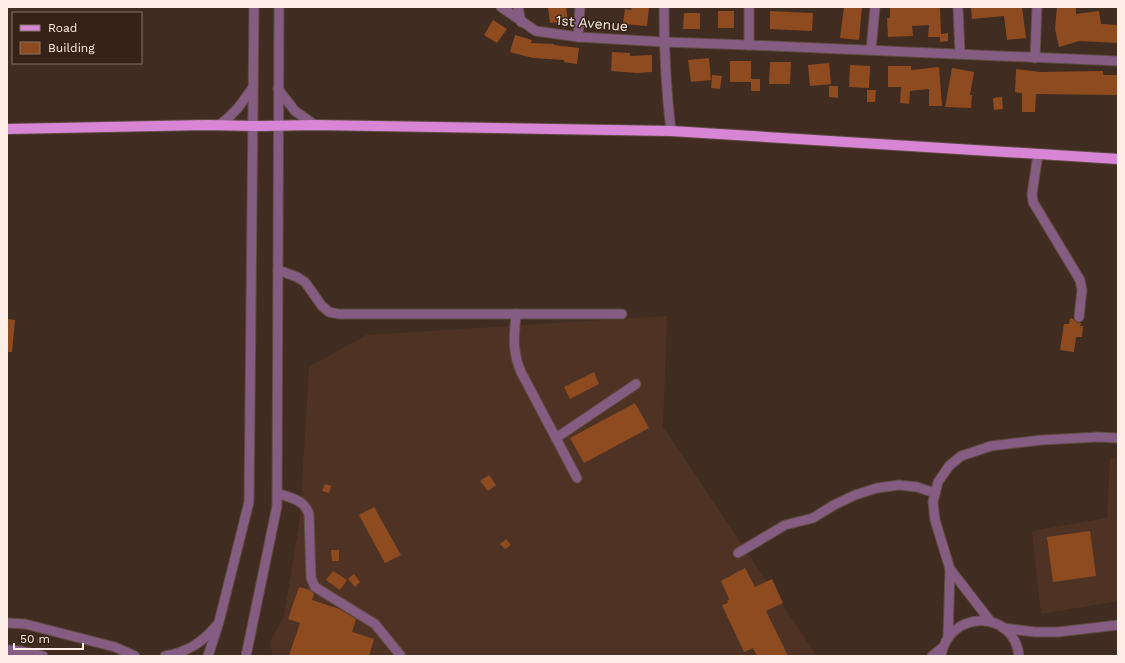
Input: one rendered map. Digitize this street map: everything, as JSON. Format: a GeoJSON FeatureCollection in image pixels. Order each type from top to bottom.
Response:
{"type":"FeatureCollection","features":[{"type":"Feature","properties":{"kind":"main road"},"geometry":{"type":"LineString","coordinates":[[7,129],[219,125],[315,125],[671,132],[1118,159]]}},
{"type":"Feature","properties":{"kind":"street"},"geometry":{"type":"LineString","coordinates":[[208,656],[219,622],[249,502],[254,7]]}},
{"type":"Feature","properties":{"kind":"street"},"geometry":{"type":"LineString","coordinates":[[246,656],[277,506],[279,7]]}},
{"type":"Feature","properties":{"kind":"street","name":"1st Avenue"},"geometry":{"type":"LineString","coordinates":[[501,7],[536,31],[578,37],[1118,61]]}},
{"type":"Feature","properties":{"kind":"street"},"geometry":{"type":"LineString","coordinates":[[518,7],[521,22]]}},
{"type":"Feature","properties":{"kind":"street"},"geometry":{"type":"LineString","coordinates":[[578,37],[580,7]]}},
{"type":"Feature","properties":{"kind":"street"},"geometry":{"type":"LineString","coordinates":[[664,7],[667,97],[671,132]]}},
{"type":"Feature","properties":{"kind":"street"},"geometry":{"type":"LineString","coordinates":[[749,7],[749,45]]}},
{"type":"Feature","properties":{"kind":"street"},"geometry":{"type":"LineString","coordinates":[[870,50],[875,7]]}},
{"type":"Feature","properties":{"kind":"street"},"geometry":{"type":"LineString","coordinates":[[958,7],[960,54]]}},
{"type":"Feature","properties":{"kind":"street"},"geometry":{"type":"LineString","coordinates":[[1035,58],[1037,7]]}},
{"type":"Feature","properties":{"kind":"street"},"geometry":{"type":"LineString","coordinates":[[219,125],[240,108],[253,87]]}},
{"type":"Feature","properties":{"kind":"street"},"geometry":{"type":"LineString","coordinates":[[278,89],[295,111],[315,125]]}},
{"type":"Feature","properties":{"kind":"street"},"geometry":{"type":"LineString","coordinates":[[1038,154],[1032,194],[1033,202],[1036,210],[1080,280],[1082,290],[1079,317]]}},
{"type":"Feature","properties":{"kind":"street"},"geometry":{"type":"LineString","coordinates":[[278,270],[297,276],[305,282],[322,306],[329,312],[338,314],[622,314]]}},
{"type":"Feature","properties":{"kind":"street"},"geometry":{"type":"LineString","coordinates":[[516,314],[514,341],[517,361],[521,372],[577,478]]}},
{"type":"Feature","properties":{"kind":"street"},"geometry":{"type":"LineString","coordinates":[[556,438],[636,384]]}},
{"type":"Feature","properties":{"kind":"street"},"geometry":{"type":"LineString","coordinates":[[991,622],[950,569],[934,520],[933,502],[938,482],[949,466],[960,456],[985,448],[1042,440],[1098,437],[1118,438]]}},
{"type":"Feature","properties":{"kind":"street"},"geometry":{"type":"LineString","coordinates":[[738,553],[784,525],[813,518],[834,505],[855,495],[877,488],[899,485],[917,487],[935,493]]}},
{"type":"Feature","properties":{"kind":"street"},"geometry":{"type":"LineString","coordinates":[[277,492],[305,505],[309,514],[311,578],[315,587],[375,624],[401,656]]}},
{"type":"Feature","properties":{"kind":"street"},"geometry":{"type":"LineString","coordinates":[[932,656],[942,652],[948,637],[950,569]]}},
{"type":"Feature","properties":{"kind":"street"},"geometry":{"type":"LineString","coordinates":[[948,637],[957,628],[967,623],[979,620],[991,622],[1003,628],[1013,637],[1019,649],[1019,656]]}},
{"type":"Feature","properties":{"kind":"street"},"geometry":{"type":"LineString","coordinates":[[165,656],[186,651],[198,644],[208,636],[219,622]]}},
{"type":"Feature","properties":{"kind":"street"},"geometry":{"type":"LineString","coordinates":[[7,623],[25,624],[115,647],[135,656]]}},
{"type":"Feature","properties":{"kind":"street"},"geometry":{"type":"LineString","coordinates":[[1003,628],[1035,632],[1051,632],[1118,625]]}},
{"type":"Feature","properties":{"kind":"street"},"geometry":{"type":"LineString","coordinates":[[7,650],[21,651],[43,656]]}},
{"type":"Feature","properties":{"kind":"shaded area"},"geometry":{"type":"Polygon","coordinates":[[[667,316],[663,427],[817,656],[273,656],[270,642],[284,616],[300,518],[309,367],[366,335],[667,316]]]}},
{"type":"Feature","properties":{"kind":"shaded area"},"geometry":{"type":"Polygon","coordinates":[[[1118,458],[1118,601],[1041,614],[1032,531],[1107,518],[1110,459],[1118,458]]]}},
{"type":"Feature","properties":{"kind":"building"},"geometry":{"type":"Polygon","coordinates":[[[548,7],[566,7],[568,21],[550,23],[548,7]]]}},
{"type":"Feature","properties":{"kind":"building"},"geometry":{"type":"Polygon","coordinates":[[[632,7],[649,8],[647,26],[623,24],[625,9],[631,10],[632,7]]]}},
{"type":"Feature","properties":{"kind":"building"},"geometry":{"type":"Polygon","coordinates":[[[844,7],[862,7],[859,40],[840,38],[844,7]]]}},
{"type":"Feature","properties":{"kind":"building"},"geometry":{"type":"Polygon","coordinates":[[[890,7],[940,7],[941,34],[948,33],[948,41],[940,42],[940,37],[928,37],[929,25],[912,26],[913,36],[888,37],[887,18],[890,18],[890,7]]]}},
{"type":"Feature","properties":{"kind":"building"},"geometry":{"type":"Polygon","coordinates":[[[971,7],[1022,7],[1026,38],[1007,40],[1004,16],[972,19],[971,7]]]}},
{"type":"Feature","properties":{"kind":"building"},"geometry":{"type":"Polygon","coordinates":[[[1057,7],[1076,7],[1076,14],[1099,11],[1101,24],[1118,25],[1118,43],[1079,41],[1059,47],[1055,29],[1057,7]]]}},
{"type":"Feature","properties":{"kind":"building"},"geometry":{"type":"Polygon","coordinates":[[[718,11],[734,11],[734,28],[718,28],[718,11]]]}},
{"type":"Feature","properties":{"kind":"building"},"geometry":{"type":"Polygon","coordinates":[[[770,11],[813,13],[812,31],[770,29],[770,11]]]}},
{"type":"Feature","properties":{"kind":"building"},"geometry":{"type":"Polygon","coordinates":[[[684,13],[700,13],[700,29],[683,29],[684,13]]]}},
{"type":"Feature","properties":{"kind":"building"},"geometry":{"type":"Polygon","coordinates":[[[493,20],[507,29],[497,43],[484,35],[493,20]]]}},
{"type":"Feature","properties":{"kind":"building"},"geometry":{"type":"Polygon","coordinates":[[[515,35],[532,40],[531,43],[554,44],[579,48],[577,64],[564,62],[564,60],[533,58],[510,52],[515,35]]]}},
{"type":"Feature","properties":{"kind":"building"},"geometry":{"type":"Polygon","coordinates":[[[612,52],[630,53],[630,56],[652,55],[652,72],[637,73],[611,71],[612,52]]]}},
{"type":"Feature","properties":{"kind":"building"},"geometry":{"type":"Polygon","coordinates":[[[709,58],[711,80],[691,82],[688,60],[709,58]]]}},
{"type":"Feature","properties":{"kind":"building"},"geometry":{"type":"Polygon","coordinates":[[[730,61],[751,61],[751,82],[730,82],[730,61]]]}},
{"type":"Feature","properties":{"kind":"building"},"geometry":{"type":"Polygon","coordinates":[[[770,62],[791,62],[790,84],[769,84],[770,62]]]}},
{"type":"Feature","properties":{"kind":"building"},"geometry":{"type":"Polygon","coordinates":[[[829,63],[831,84],[810,86],[808,65],[829,63]]]}},
{"type":"Feature","properties":{"kind":"building"},"geometry":{"type":"Polygon","coordinates":[[[850,65],[870,66],[869,88],[849,87],[850,65]]]}},
{"type":"Feature","properties":{"kind":"building"},"geometry":{"type":"Polygon","coordinates":[[[888,66],[911,66],[911,70],[939,67],[942,106],[929,106],[929,89],[910,91],[909,104],[900,103],[901,87],[888,87],[888,66]]]}},
{"type":"Feature","properties":{"kind":"building"},"geometry":{"type":"Polygon","coordinates":[[[952,68],[974,72],[970,95],[972,95],[971,108],[945,107],[952,68]]]}},
{"type":"Feature","properties":{"kind":"building"},"geometry":{"type":"Polygon","coordinates":[[[1016,69],[1040,72],[1103,71],[1103,75],[1118,75],[1118,95],[1036,94],[1035,112],[1022,112],[1022,93],[1015,92],[1016,69]]]}},
{"type":"Feature","properties":{"kind":"building"},"geometry":{"type":"Polygon","coordinates":[[[712,75],[722,76],[720,89],[711,88],[712,75]]]}},
{"type":"Feature","properties":{"kind":"building"},"geometry":{"type":"Polygon","coordinates":[[[751,79],[760,79],[760,91],[751,91],[751,79]]]}},
{"type":"Feature","properties":{"kind":"building"},"geometry":{"type":"Polygon","coordinates":[[[829,86],[838,86],[838,98],[829,97],[829,86]]]}},
{"type":"Feature","properties":{"kind":"building"},"geometry":{"type":"Polygon","coordinates":[[[867,90],[876,90],[875,102],[867,102],[867,90]]]}},
{"type":"Feature","properties":{"kind":"building"},"geometry":{"type":"Polygon","coordinates":[[[1002,97],[1003,109],[994,110],[993,98],[1002,97]]]}},
{"type":"Feature","properties":{"kind":"building"},"geometry":{"type":"Polygon","coordinates":[[[1070,318],[1078,323],[1081,323],[1080,326],[1083,326],[1082,337],[1076,337],[1074,352],[1060,350],[1064,324],[1069,324],[1070,318]]]}},
{"type":"Feature","properties":{"kind":"building"},"geometry":{"type":"Polygon","coordinates":[[[7,319],[15,320],[12,352],[7,352],[7,319]]]}},
{"type":"Feature","properties":{"kind":"building"},"geometry":{"type":"Polygon","coordinates":[[[594,372],[599,384],[570,399],[564,387],[594,372]]]}},
{"type":"Feature","properties":{"kind":"building"},"geometry":{"type":"Polygon","coordinates":[[[635,403],[649,428],[584,463],[570,438],[635,403]]]}},
{"type":"Feature","properties":{"kind":"building"},"geometry":{"type":"Polygon","coordinates":[[[489,475],[496,485],[488,491],[480,481],[489,475]]]}},
{"type":"Feature","properties":{"kind":"building"},"geometry":{"type":"Polygon","coordinates":[[[325,484],[331,486],[329,493],[322,491],[325,484]]]}},
{"type":"Feature","properties":{"kind":"building"},"geometry":{"type":"Polygon","coordinates":[[[374,507],[401,555],[385,563],[359,515],[374,507]]]}},
{"type":"Feature","properties":{"kind":"building"},"geometry":{"type":"Polygon","coordinates":[[[1090,531],[1096,576],[1053,582],[1047,537],[1090,531]]]}},
{"type":"Feature","properties":{"kind":"building"},"geometry":{"type":"Polygon","coordinates":[[[506,539],[511,545],[505,549],[500,544],[506,539]]]}},
{"type":"Feature","properties":{"kind":"building"},"geometry":{"type":"Polygon","coordinates":[[[331,550],[339,550],[339,561],[332,561],[331,550]]]}},
{"type":"Feature","properties":{"kind":"building"},"geometry":{"type":"Polygon","coordinates":[[[745,568],[755,587],[772,579],[783,603],[766,611],[788,656],[757,656],[753,648],[744,652],[722,605],[728,603],[727,601],[729,599],[721,581],[745,568]]]}},
{"type":"Feature","properties":{"kind":"building"},"geometry":{"type":"Polygon","coordinates":[[[333,571],[347,580],[340,590],[326,580],[333,571]]]}},
{"type":"Feature","properties":{"kind":"building"},"geometry":{"type":"Polygon","coordinates":[[[354,574],[360,582],[355,587],[348,579],[354,574]]]}},
{"type":"Feature","properties":{"kind":"building"},"geometry":{"type":"Polygon","coordinates":[[[299,587],[310,590],[314,594],[312,600],[339,609],[356,619],[352,632],[374,639],[369,656],[289,656],[300,623],[288,619],[299,587]]]}}]}
